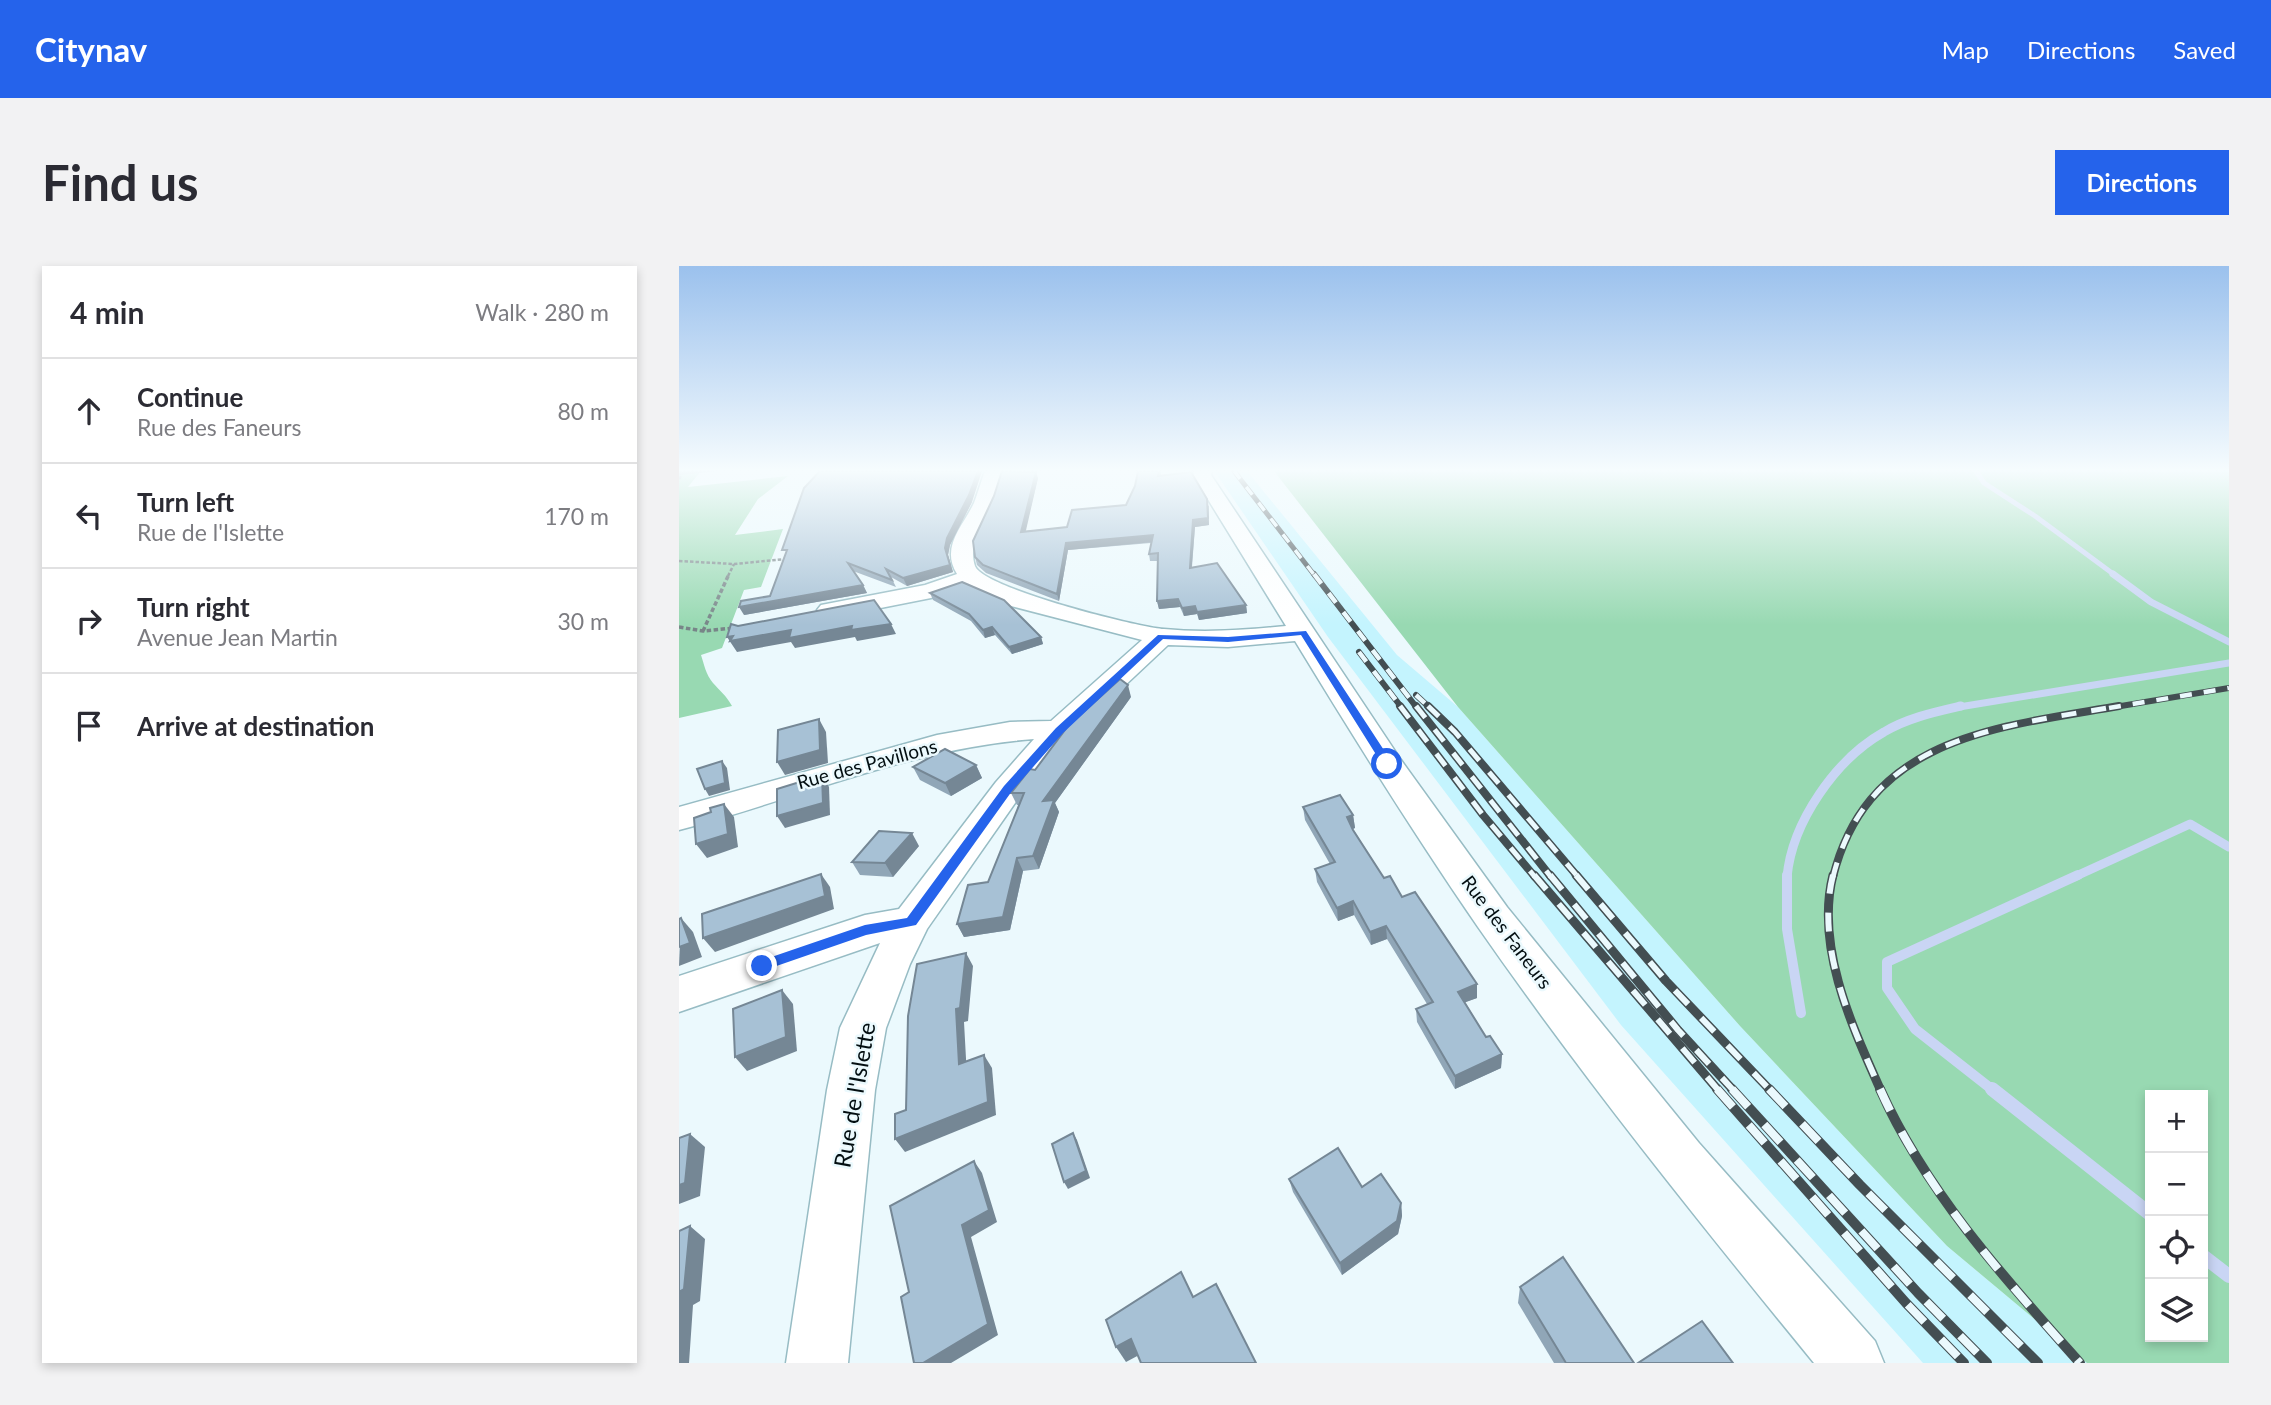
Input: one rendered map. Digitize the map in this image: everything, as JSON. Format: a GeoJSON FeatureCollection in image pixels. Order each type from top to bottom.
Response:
{"type":"FeatureCollection","features":[{"type":"Feature","properties":{"kind":"street"},"geometry":{"type":"LineString","coordinates":[[972,522],[965,535],[964,567],[969,578],[991,591],[1016,600],[1161,637],[1228,639],[1303,633]]}},
{"type":"Feature","properties":{"kind":"street","name":"Rue des Faneurs"},"geometry":{"type":"LineString","coordinates":[[1232,522],[1387,764],[1493,916],[1681,1160],[1853,1363]]}},
{"type":"Feature","properties":{"kind":"street"},"geometry":{"type":"LineString","coordinates":[[810,614],[931,591],[969,578]]}},
{"type":"Feature","properties":{"kind":"street","name":"Rue de l'Islette"},"geometry":{"type":"LineString","coordinates":[[817,1363],[851,1090],[863,1028],[889,964],[912,922],[1008,789],[1059,730],[1161,637]]}},
{"type":"Feature","properties":{"kind":"street","name":"Rue des Pavillons"},"geometry":{"type":"LineString","coordinates":[[679,819],[754,794],[926,747],[1023,729],[1059,730]]}},
{"type":"Feature","properties":{"kind":"street"},"geometry":{"type":"LineString","coordinates":[[679,994],[865,930],[912,922]]}},
{"type":"Feature","properties":{"kind":"path"},"geometry":{"type":"LineString","coordinates":[[679,561],[734,564],[794,558]]}},
{"type":"Feature","properties":{"kind":"path"},"geometry":{"type":"LineString","coordinates":[[703,631],[734,564]]}},
{"type":"Feature","properties":{"kind":"path"},"geometry":{"type":"LineString","coordinates":[[679,627],[703,631],[744,626]]}},
{"type":"Feature","properties":{"kind":"shaded area"},"geometry":{"type":"Polygon","coordinates":[[[1249,522],[1289,522],[1397,655],[1458,707],[1740,1026],[1947,1246],[2087,1363],[1923,1363],[1621,1025],[1328,637],[1249,522]]]}},
{"type":"Feature","properties":{"kind":"green space"},"geometry":{"type":"Polygon","coordinates":[[[679,522],[743,522],[735,535],[783,529],[761,587],[744,590],[722,648],[701,655],[711,680],[732,706],[679,718],[679,522]]]}},
{"type":"Feature","properties":{"kind":"green space"},"geometry":{"type":"Polygon","coordinates":[[[1314,522],[2229,522],[2229,1363],[2087,1363],[1947,1246],[1740,1026],[1458,707],[1314,522]]]}},
{"type":"Feature","properties":{"kind":"building"},"geometry":{"type":"Polygon","coordinates":[[[792,522],[955,522],[945,548],[950,565],[903,578],[886,569],[892,580],[848,563],[863,585],[739,607],[741,601],[770,596],[787,550],[782,550],[792,522]]]}},
{"type":"Feature","properties":{"kind":"building"},"geometry":{"type":"Polygon","coordinates":[[[982,522],[1023,522],[1021,532],[1067,527],[1068,522],[1193,522],[1190,568],[1217,563],[1246,605],[1197,612],[1195,606],[1182,608],[1178,599],[1157,601],[1158,553],[1149,554],[1153,535],[1066,543],[1057,594],[983,565],[975,557],[973,541],[982,522]]]}},
{"type":"Feature","properties":{"kind":"building"},"geometry":{"type":"Polygon","coordinates":[[[962,582],[1004,600],[1041,637],[1009,647],[992,627],[983,630],[969,614],[930,593],[962,582]]]}},
{"type":"Feature","properties":{"kind":"building"},"geometry":{"type":"Polygon","coordinates":[[[874,600],[891,624],[851,630],[852,626],[789,638],[791,630],[730,641],[733,636],[727,637],[731,624],[738,626],[874,600]]]}},
{"type":"Feature","properties":{"kind":"building"},"geometry":{"type":"Polygon","coordinates":[[[1120,679],[1128,685],[1043,801],[1054,800],[1033,856],[1017,858],[1003,917],[957,924],[968,885],[988,882],[1024,793],[1011,793],[1030,769],[1035,770],[1068,726],[1120,679]]]}},
{"type":"Feature","properties":{"kind":"building"},"geometry":{"type":"Polygon","coordinates":[[[819,719],[820,750],[777,762],[778,730],[819,719]]]}},
{"type":"Feature","properties":{"kind":"building"},"geometry":{"type":"Polygon","coordinates":[[[945,749],[976,765],[945,783],[913,767],[945,749]]]}},
{"type":"Feature","properties":{"kind":"building"},"geometry":{"type":"Polygon","coordinates":[[[722,761],[725,783],[705,789],[697,769],[722,761]]]}},
{"type":"Feature","properties":{"kind":"building"},"geometry":{"type":"Polygon","coordinates":[[[822,775],[823,803],[777,816],[777,789],[822,775]]]}},
{"type":"Feature","properties":{"kind":"building"},"geometry":{"type":"Polygon","coordinates":[[[1340,795],[1353,815],[1347,817],[1353,830],[1384,878],[1390,876],[1402,897],[1415,892],[1477,984],[1458,992],[1486,1037],[1490,1036],[1502,1054],[1455,1076],[1416,1009],[1433,1002],[1386,926],[1370,932],[1353,901],[1337,908],[1315,869],[1335,862],[1303,807],[1340,795]]]}},
{"type":"Feature","properties":{"kind":"building"},"geometry":{"type":"Polygon","coordinates":[[[724,804],[728,834],[696,844],[694,818],[711,812],[710,808],[724,804]]]}},
{"type":"Feature","properties":{"kind":"building"},"geometry":{"type":"Polygon","coordinates":[[[879,831],[912,833],[885,863],[852,862],[879,831]]]}},
{"type":"Feature","properties":{"kind":"building"},"geometry":{"type":"Polygon","coordinates":[[[821,874],[825,896],[703,938],[702,914],[821,874]]]}},
{"type":"Feature","properties":{"kind":"building"},"geometry":{"type":"Polygon","coordinates":[[[681,918],[690,943],[679,947],[679,919],[681,918]]]}},
{"type":"Feature","properties":{"kind":"building"},"geometry":{"type":"Polygon","coordinates":[[[966,953],[960,1008],[956,1009],[959,1064],[984,1055],[988,1102],[895,1139],[895,1114],[906,1110],[908,1016],[917,964],[966,953]]]}},
{"type":"Feature","properties":{"kind":"building"},"geometry":{"type":"Polygon","coordinates":[[[782,990],[786,1037],[735,1057],[733,1009],[782,990]]]}},
{"type":"Feature","properties":{"kind":"building"},"geometry":{"type":"Polygon","coordinates":[[[1073,1133],[1086,1171],[1064,1182],[1052,1144],[1073,1133]]]}},
{"type":"Feature","properties":{"kind":"building"},"geometry":{"type":"Polygon","coordinates":[[[690,1134],[685,1183],[679,1185],[679,1138],[690,1134]]]}},
{"type":"Feature","properties":{"kind":"building"},"geometry":{"type":"Polygon","coordinates":[[[1338,1148],[1362,1187],[1381,1174],[1401,1203],[1397,1221],[1340,1263],[1289,1179],[1338,1148]]]}},
{"type":"Feature","properties":{"kind":"building"},"geometry":{"type":"Polygon","coordinates":[[[974,1161],[989,1210],[962,1225],[988,1324],[923,1363],[914,1363],[901,1297],[909,1292],[890,1206],[974,1161]]]}},
{"type":"Feature","properties":{"kind":"building"},"geometry":{"type":"Polygon","coordinates":[[[690,1226],[684,1289],[679,1292],[679,1231],[690,1226]]]}},
{"type":"Feature","properties":{"kind":"building"},"geometry":{"type":"Polygon","coordinates":[[[1563,1257],[1634,1363],[1566,1363],[1520,1287],[1563,1257]]]}},
{"type":"Feature","properties":{"kind":"building"},"geometry":{"type":"Polygon","coordinates":[[[1181,1272],[1193,1297],[1216,1284],[1256,1363],[1141,1363],[1131,1339],[1116,1347],[1106,1320],[1181,1272]]]}},
{"type":"Feature","properties":{"kind":"building"},"geometry":{"type":"Polygon","coordinates":[[[1702,1321],[1733,1363],[1638,1363],[1702,1321]]]}},
{"type":"Feature","properties":{"kind":"waterway"},"geometry":{"type":"LineString","coordinates":[[2043,522],[2116,576]]}},
{"type":"Feature","properties":{"kind":"waterway"},"geometry":{"type":"LineString","coordinates":[[2113,574],[2151,602],[2229,642]]}},
{"type":"Feature","properties":{"kind":"waterway"},"geometry":{"type":"LineString","coordinates":[[1953,708],[2229,663]]}},
{"type":"Feature","properties":{"kind":"waterway"},"geometry":{"type":"LineString","coordinates":[[1953,708],[1961,706]]}},
{"type":"Feature","properties":{"kind":"waterway"},"geometry":{"type":"LineString","coordinates":[[1787,877],[1791,856],[1807,814],[1819,794],[1849,758],[1893,727],[1953,708]]}},
{"type":"Feature","properties":{"kind":"waterway"},"geometry":{"type":"LineString","coordinates":[[2074,877],[2190,824],[2229,847]]}},
{"type":"Feature","properties":{"kind":"waterway"},"geometry":{"type":"LineString","coordinates":[[1994,1091],[1915,1029],[1887,988],[1887,962],[2078,875]]}},
{"type":"Feature","properties":{"kind":"waterway"},"geometry":{"type":"LineString","coordinates":[[1787,877],[1787,929],[1801,1013]]}},
{"type":"Feature","properties":{"kind":"waterway"},"geometry":{"type":"LineString","coordinates":[[1992,1089],[2145,1210]]}},
{"type":"Feature","properties":{"kind":"waterway"},"geometry":{"type":"LineString","coordinates":[[2208,1260],[2229,1276]]}},
{"type":"Feature","properties":{"kind":"railway"},"geometry":{"type":"LineString","coordinates":[[1273,522],[1315,576]]}},
{"type":"Feature","properties":{"kind":"railway"},"geometry":{"type":"LineString","coordinates":[[1314,574],[1417,708]]}},
{"type":"Feature","properties":{"kind":"railway"},"geometry":{"type":"LineString","coordinates":[[1359,652],[1402,708]]}},
{"type":"Feature","properties":{"kind":"railway"},"geometry":{"type":"LineString","coordinates":[[2109,708],[2229,688]]}},
{"type":"Feature","properties":{"kind":"railway"},"geometry":{"type":"LineString","coordinates":[[1416,695],[1430,708]]}},
{"type":"Feature","properties":{"kind":"railway"},"geometry":{"type":"LineString","coordinates":[[1400,706],[1483,815],[1535,877]]}},
{"type":"Feature","properties":{"kind":"railway"},"geometry":{"type":"LineString","coordinates":[[1416,706],[1551,877]]}},
{"type":"Feature","properties":{"kind":"railway"},"geometry":{"type":"LineString","coordinates":[[1428,706],[1455,732],[1578,877]]}},
{"type":"Feature","properties":{"kind":"railway"},"geometry":{"type":"LineString","coordinates":[[1833,877],[1850,830],[1876,794],[1907,766],[1944,747],[1985,732],[2119,706]]}},
{"type":"Feature","properties":{"kind":"railway"},"geometry":{"type":"LineString","coordinates":[[1534,875],[1719,1091]]}},
{"type":"Feature","properties":{"kind":"railway"},"geometry":{"type":"LineString","coordinates":[[1550,875],[1678,1030],[1734,1091]]}},
{"type":"Feature","properties":{"kind":"railway"},"geometry":{"type":"LineString","coordinates":[[1576,875],[1666,981],[1771,1091]]}},
{"type":"Feature","properties":{"kind":"railway"},"geometry":{"type":"LineString","coordinates":[[1833,875],[1829,930],[1839,986],[1881,1091]]}},
{"type":"Feature","properties":{"kind":"railway"},"geometry":{"type":"LineString","coordinates":[[1717,1089],[1906,1303],[1964,1363]]}},
{"type":"Feature","properties":{"kind":"railway"},"geometry":{"type":"LineString","coordinates":[[1732,1089],[1918,1293],[1987,1363]]}},
{"type":"Feature","properties":{"kind":"railway"},"geometry":{"type":"LineString","coordinates":[[1769,1089],[1860,1185],[2038,1363]]}},
{"type":"Feature","properties":{"kind":"railway"},"geometry":{"type":"LineString","coordinates":[[1881,1091],[1920,1164],[1969,1234],[2080,1363]]}},
{"type":"Feature","properties":{"kind":"route"},"geometry":{"type":"LineString","coordinates":[[762,966],[865,930],[912,922],[1008,789],[1059,730],[1161,637],[1228,639],[1303,633],[1387,764]]}}]}
